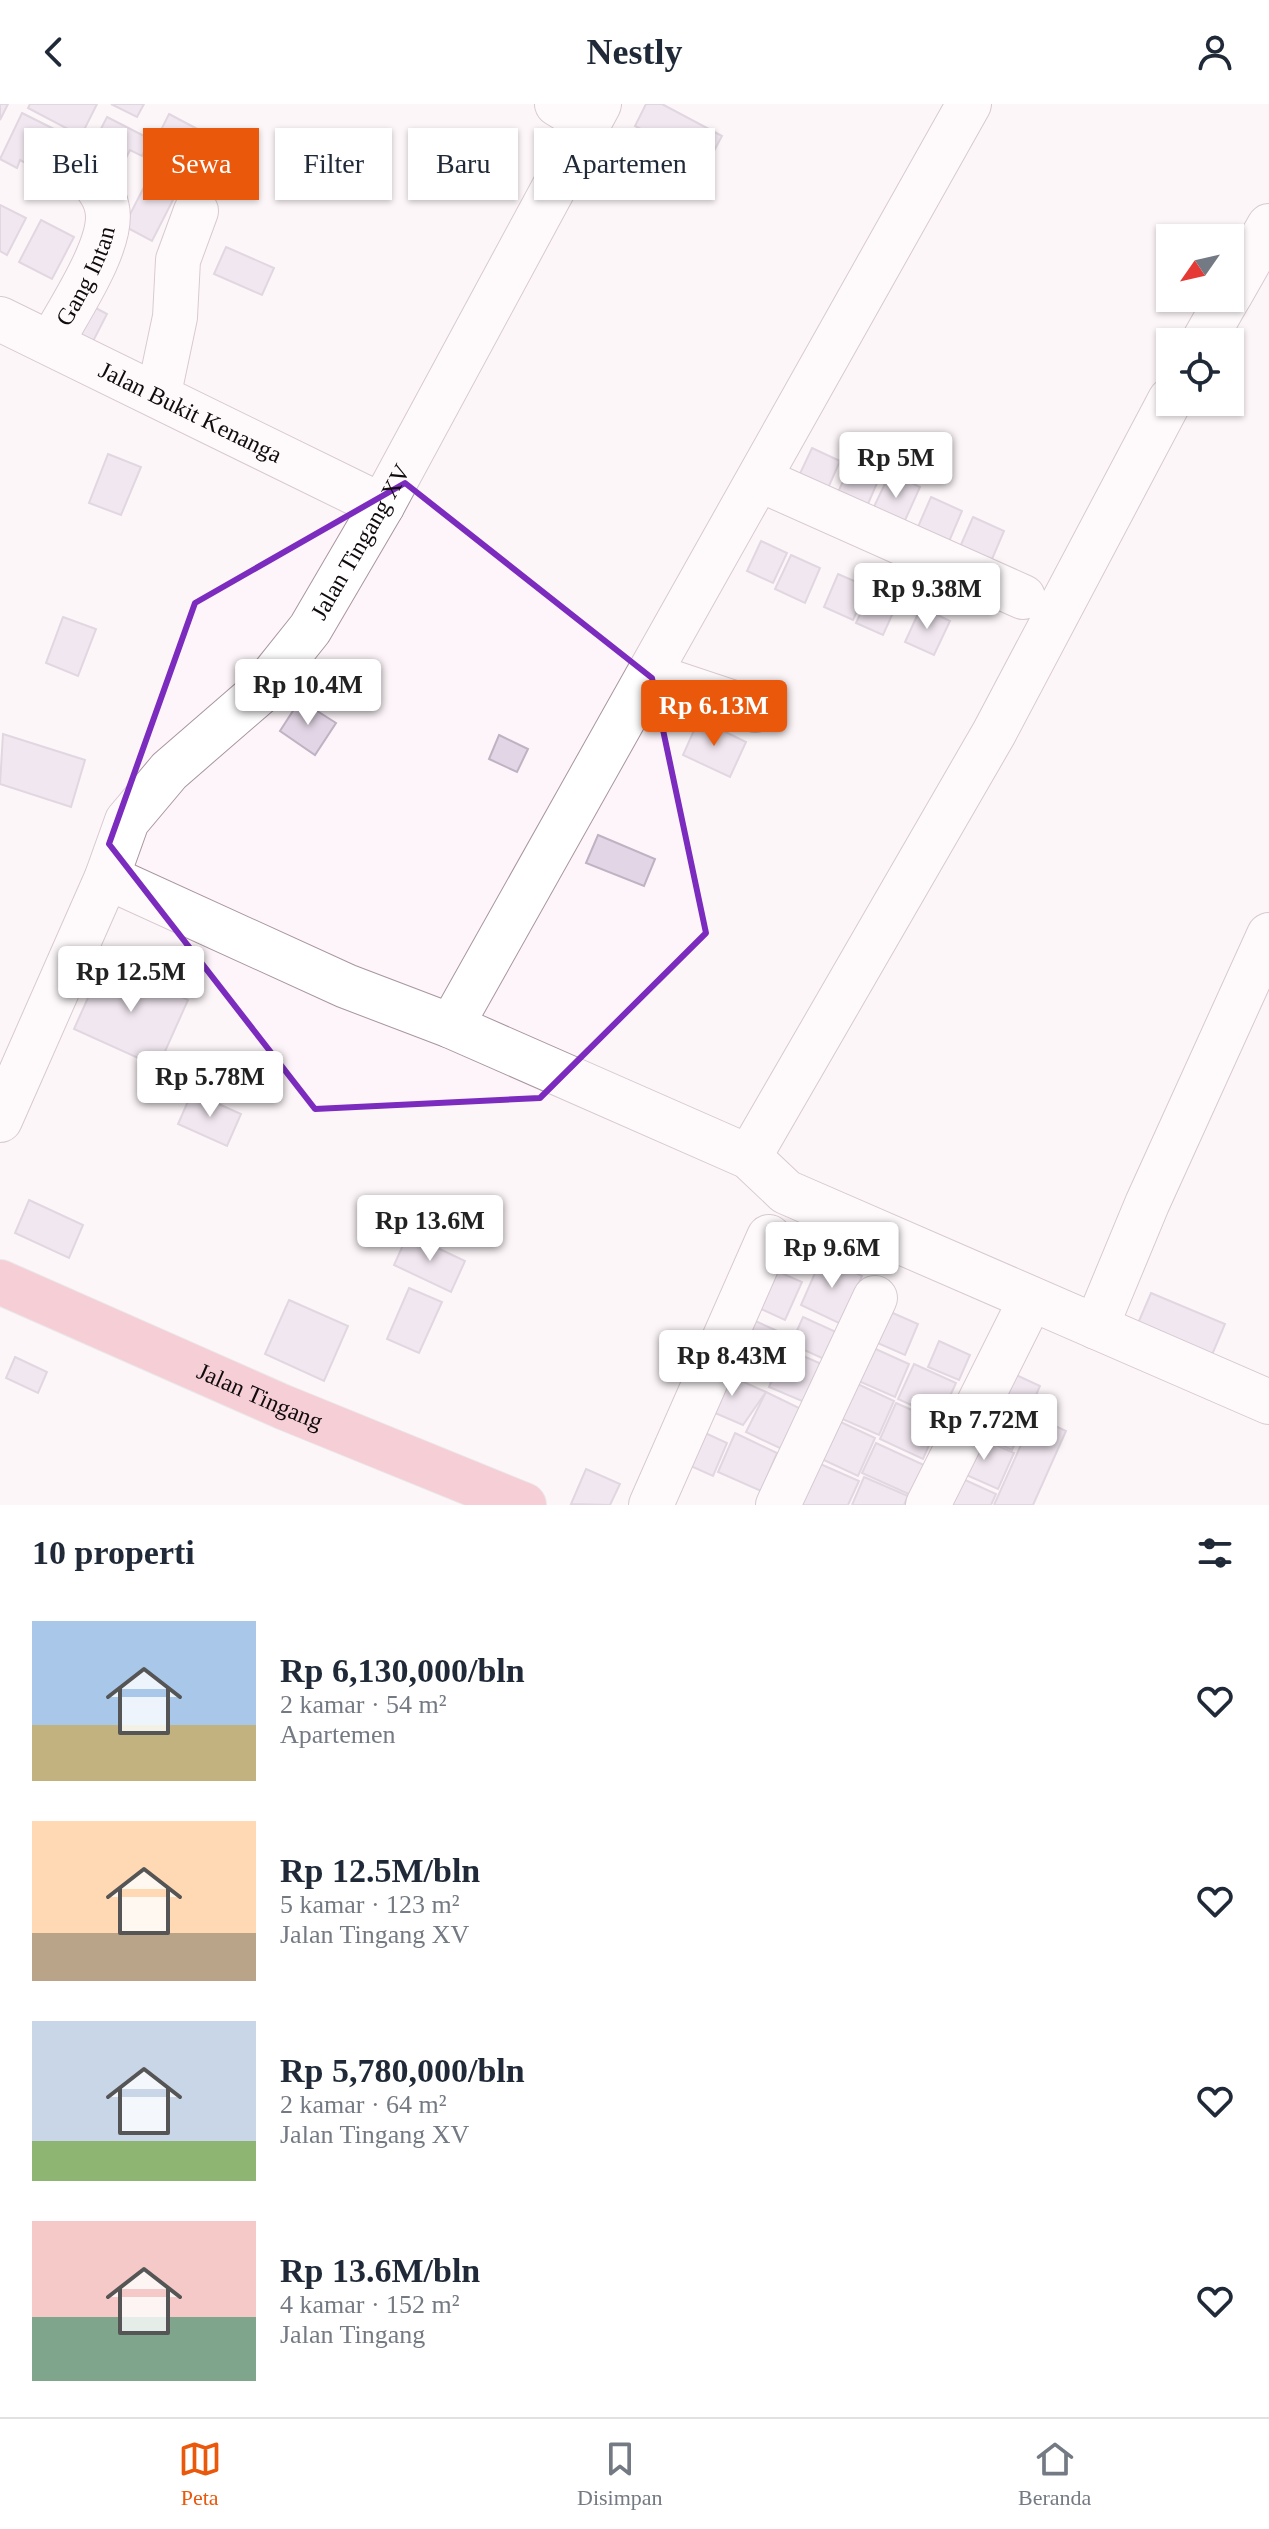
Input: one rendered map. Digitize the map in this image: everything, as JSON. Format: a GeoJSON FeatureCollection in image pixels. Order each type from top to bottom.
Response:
{"type":"FeatureCollection","features":[{"type":"Feature","properties":{"kind":"main road","name":"Jalan Tingang"},"geometry":{"type":"LineString","coordinates":[[0,1282],[283,1407],[524,1505]]}},
{"type":"Feature","properties":{"kind":"street"},"geometry":{"type":"LineString","coordinates":[[451,1026],[761,480],[969,104]]}},
{"type":"Feature","properties":{"kind":"street","name":"Jalan Tingang XV"},"geometry":{"type":"LineString","coordinates":[[0,1120],[107,877],[127,821],[169,771],[259,693],[310,629],[382,506],[581,110]]}},
{"type":"Feature","properties":{"kind":"street","name":"Gang Intan"},"geometry":{"type":"LineString","coordinates":[[51,343],[96,259],[109,223],[104,200]]}},
{"type":"Feature","properties":{"kind":"street"},"geometry":{"type":"LineString","coordinates":[[159,393],[175,317],[178,260],[196,211]]}},
{"type":"Feature","properties":{"kind":"street"},"geometry":{"type":"LineString","coordinates":[[1244,270],[1269,226]]}},
{"type":"Feature","properties":{"kind":"street","name":"Jalan Bukit Kenanga"},"geometry":{"type":"LineString","coordinates":[[0,319],[159,393],[382,506]]}},
{"type":"Feature","properties":{"kind":"street"},"geometry":{"type":"LineString","coordinates":[[749,1157],[994,733],[1162,416]]}},
{"type":"Feature","properties":{"kind":"street"},"geometry":{"type":"LineString","coordinates":[[761,480],[1023,597]]}},
{"type":"Feature","properties":{"kind":"street"},"geometry":{"type":"LineString","coordinates":[[650,675],[755,710]]}},
{"type":"Feature","properties":{"kind":"street"},"geometry":{"type":"LineString","coordinates":[[107,877],[346,986],[451,1026],[749,1157],[786,1192],[1269,1402]]}},
{"type":"Feature","properties":{"kind":"street"},"geometry":{"type":"LineString","coordinates":[[1096,1327],[1147,1204],[1269,935]]}},
{"type":"Feature","properties":{"kind":"street"},"geometry":{"type":"LineString","coordinates":[[651,1505],[769,1237]]}},
{"type":"Feature","properties":{"kind":"street"},"geometry":{"type":"LineString","coordinates":[[778,1505],[875,1298]]}},
{"type":"Feature","properties":{"kind":"street"},"geometry":{"type":"LineString","coordinates":[[928,1505],[1031,1299]]}},
{"type":"Feature","properties":{"kind":"highlighted area"},"geometry":{"type":"Polygon","coordinates":[[[405,483],[652,678],[706,933],[540,1098],[315,1109],[109,844],[195,603],[405,483]]]}},
{"type":"Feature","properties":{"kind":"building"},"geometry":{"type":"Polygon","coordinates":[[[0,104],[8,104],[0,120],[0,104]]]}},
{"type":"Feature","properties":{"kind":"building"},"geometry":{"type":"Polygon","coordinates":[[[30,104],[97,104],[85,128],[66,128],[28,108],[30,104]]]}},
{"type":"Feature","properties":{"kind":"building"},"geometry":{"type":"Polygon","coordinates":[[[111,104],[144,104],[137,117],[111,104]]]}},
{"type":"Feature","properties":{"kind":"building"},"geometry":{"type":"Polygon","coordinates":[[[646,104],[662,104],[707,128],[639,128],[635,126],[646,104]]]}},
{"type":"Feature","properties":{"kind":"building"},"geometry":{"type":"Polygon","coordinates":[[[22,113],[52,128],[24,128],[24,162],[20,160],[17,168],[0,159],[22,113]]]}},
{"type":"Feature","properties":{"kind":"building"},"geometry":{"type":"Polygon","coordinates":[[[169,114],[196,128],[162,128],[169,114]]]}},
{"type":"Feature","properties":{"kind":"building"},"geometry":{"type":"Polygon","coordinates":[[[107,117],[143,135],[142,156],[130,150],[127,156],[127,128],[101,128],[107,117]]]}},
{"type":"Feature","properties":{"kind":"building"},"geometry":{"type":"Polygon","coordinates":[[[715,132],[722,136],[715,149],[715,132]]]}},
{"type":"Feature","properties":{"kind":"building"},"geometry":{"type":"Polygon","coordinates":[[[143,189],[143,200],[173,200],[152,241],[124,226],[143,189]]]}},
{"type":"Feature","properties":{"kind":"building"},"geometry":{"type":"Polygon","coordinates":[[[0,205],[26,218],[7,255],[0,251],[0,205]]]}},
{"type":"Feature","properties":{"kind":"building"},"geometry":{"type":"Polygon","coordinates":[[[41,220],[74,237],[52,279],[19,262],[41,220]]]}},
{"type":"Feature","properties":{"kind":"building"},"geometry":{"type":"Polygon","coordinates":[[[226,247],[274,268],[262,295],[214,274],[226,247]]]}},
{"type":"Feature","properties":{"kind":"building"},"geometry":{"type":"Polygon","coordinates":[[[79,299],[107,314],[85,357],[57,342],[79,299]]]}},
{"type":"Feature","properties":{"kind":"building"},"geometry":{"type":"Polygon","coordinates":[[[812,448],[840,461],[825,495],[796,482],[812,448]]]}},
{"type":"Feature","properties":{"kind":"building"},"geometry":{"type":"Polygon","coordinates":[[[108,454],[141,467],[121,515],[89,503],[108,454]]]}},
{"type":"Feature","properties":{"kind":"building"},"geometry":{"type":"Polygon","coordinates":[[[852,461],[881,474],[864,513],[835,499],[852,461]]]}},
{"type":"Feature","properties":{"kind":"building"},"geometry":{"type":"Polygon","coordinates":[[[890,473],[920,487],[902,527],[871,513],[890,473]]]}},
{"type":"Feature","properties":{"kind":"building"},"geometry":{"type":"Polygon","coordinates":[[[931,497],[962,511],[945,551],[914,536],[931,497]]]}},
{"type":"Feature","properties":{"kind":"building"},"geometry":{"type":"Polygon","coordinates":[[[973,517],[1004,531],[987,571],[956,556],[973,517]]]}},
{"type":"Feature","properties":{"kind":"building"},"geometry":{"type":"Polygon","coordinates":[[[761,541],[787,553],[773,583],[747,571],[761,541]]]}},
{"type":"Feature","properties":{"kind":"building"},"geometry":{"type":"Polygon","coordinates":[[[791,555],[820,568],[805,603],[775,589],[791,555]]]}},
{"type":"Feature","properties":{"kind":"building"},"geometry":{"type":"Polygon","coordinates":[[[838,574],[868,587],[853,620],[824,607],[838,574]]]}},
{"type":"Feature","properties":{"kind":"building"},"geometry":{"type":"Polygon","coordinates":[[[875,582],[901,595],[883,635],[856,623],[875,582]]]}},
{"type":"Feature","properties":{"kind":"building"},"geometry":{"type":"Polygon","coordinates":[[[921,607],[950,621],[934,655],[905,642],[921,607]]]}},
{"type":"Feature","properties":{"kind":"building"},"geometry":{"type":"Polygon","coordinates":[[[63,617],[96,629],[78,676],[46,663],[63,617]]]}},
{"type":"Feature","properties":{"kind":"building"},"geometry":{"type":"Polygon","coordinates":[[[300,700],[336,723],[315,755],[280,731],[300,700]]]}},
{"type":"Feature","properties":{"kind":"building"},"geometry":{"type":"Polygon","coordinates":[[[699,719],[746,742],[730,777],[683,755],[699,719]]]}},
{"type":"Feature","properties":{"kind":"building"},"geometry":{"type":"Polygon","coordinates":[[[3,734],[85,760],[71,807],[0,784],[3,734]]]}},
{"type":"Feature","properties":{"kind":"building"},"geometry":{"type":"Polygon","coordinates":[[[499,735],[528,749],[517,772],[489,759],[499,735]]]}},
{"type":"Feature","properties":{"kind":"building"},"geometry":{"type":"Polygon","coordinates":[[[598,835],[655,859],[644,886],[586,863],[598,835]]]}},
{"type":"Feature","properties":{"kind":"building"},"geometry":{"type":"Polygon","coordinates":[[[104,962],[188,1000],[158,1067],[74,1029],[104,962]]]}},
{"type":"Feature","properties":{"kind":"building"},"geometry":{"type":"Polygon","coordinates":[[[192,1092],[241,1114],[227,1146],[178,1124],[192,1092]]]}},
{"type":"Feature","properties":{"kind":"building"},"geometry":{"type":"Polygon","coordinates":[[[29,1200],[83,1225],[69,1258],[15,1233],[29,1200]]]}},
{"type":"Feature","properties":{"kind":"building"},"geometry":{"type":"Polygon","coordinates":[[[408,1234],[465,1261],[451,1292],[394,1265],[408,1234]]]}},
{"type":"Feature","properties":{"kind":"building"},"geometry":{"type":"Polygon","coordinates":[[[822,1257],[862,1276],[841,1324],[801,1305],[822,1257]]]}},
{"type":"Feature","properties":{"kind":"building"},"geometry":{"type":"Polygon","coordinates":[[[765,1266],[802,1282],[785,1320],[748,1303],[765,1266]]]}},
{"type":"Feature","properties":{"kind":"building"},"geometry":{"type":"Polygon","coordinates":[[[409,1288],[442,1302],[419,1353],[387,1339],[409,1288]]]}},
{"type":"Feature","properties":{"kind":"building"},"geometry":{"type":"Polygon","coordinates":[[[1151,1293],[1225,1324],[1206,1369],[1132,1337],[1151,1293]]]}},
{"type":"Feature","properties":{"kind":"building"},"geometry":{"type":"Polygon","coordinates":[[[289,1300],[348,1326],[324,1381],[265,1354],[289,1300]]]}},
{"type":"Feature","properties":{"kind":"building"},"geometry":{"type":"Polygon","coordinates":[[[886,1310],[918,1324],[905,1355],[873,1341],[886,1310]]]}},
{"type":"Feature","properties":{"kind":"building"},"geometry":{"type":"Polygon","coordinates":[[[744,1316],[782,1333],[766,1367],[729,1350],[744,1316]]]}},
{"type":"Feature","properties":{"kind":"building"},"geometry":{"type":"Polygon","coordinates":[[[803,1317],[836,1332],[824,1359],[791,1344],[803,1317]]]}},
{"type":"Feature","properties":{"kind":"building"},"geometry":{"type":"Polygon","coordinates":[[[939,1341],[970,1355],[959,1380],[928,1367],[939,1341]]]}},
{"type":"Feature","properties":{"kind":"building"},"geometry":{"type":"Polygon","coordinates":[[[869,1346],[909,1364],[895,1397],[854,1379],[869,1346]]]}},
{"type":"Feature","properties":{"kind":"building"},"geometry":{"type":"Polygon","coordinates":[[[785,1348],[826,1366],[809,1404],[769,1387],[785,1348]]]}},
{"type":"Feature","properties":{"kind":"building"},"geometry":{"type":"Polygon","coordinates":[[[15,1357],[47,1372],[38,1393],[6,1378],[15,1357]]]}},
{"type":"Feature","properties":{"kind":"building"},"geometry":{"type":"Polygon","coordinates":[[[914,1364],[956,1383],[940,1418],[898,1399],[914,1364]]]}},
{"type":"Feature","properties":{"kind":"building"},"geometry":{"type":"Polygon","coordinates":[[[999,1367],[1040,1386],[1012,1450],[970,1431],[999,1367]]]}},
{"type":"Feature","properties":{"kind":"building"},"geometry":{"type":"Polygon","coordinates":[[[717,1370],[766,1392],[743,1425],[701,1407],[717,1370]]]}},
{"type":"Feature","properties":{"kind":"building"},"geometry":{"type":"Polygon","coordinates":[[[847,1379],[894,1401],[879,1435],[831,1414],[847,1379]]]}},
{"type":"Feature","properties":{"kind":"building"},"geometry":{"type":"Polygon","coordinates":[[[766,1392],[801,1409],[784,1450],[746,1432],[766,1392]]]}},
{"type":"Feature","properties":{"kind":"building"},"geometry":{"type":"Polygon","coordinates":[[[896,1403],[939,1422],[923,1459],[880,1439],[896,1403]]]}},
{"type":"Feature","properties":{"kind":"building"},"geometry":{"type":"Polygon","coordinates":[[[1034,1416],[1066,1431],[1033,1505],[994,1505],[1034,1416]]]}},
{"type":"Feature","properties":{"kind":"building"},"geometry":{"type":"Polygon","coordinates":[[[830,1417],[875,1438],[858,1476],[813,1455],[830,1417]]]}},
{"type":"Feature","properties":{"kind":"building"},"geometry":{"type":"Polygon","coordinates":[[[690,1426],[727,1443],[713,1476],[675,1459],[690,1426]]]}},
{"type":"Feature","properties":{"kind":"building"},"geometry":{"type":"Polygon","coordinates":[[[735,1433],[777,1453],[761,1491],[718,1472],[735,1433]]]}},
{"type":"Feature","properties":{"kind":"building"},"geometry":{"type":"Polygon","coordinates":[[[971,1434],[1014,1453],[998,1489],[955,1470],[971,1434]]]}},
{"type":"Feature","properties":{"kind":"building"},"geometry":{"type":"Polygon","coordinates":[[[876,1443],[926,1466],[913,1496],[862,1473],[876,1443]]]}},
{"type":"Feature","properties":{"kind":"building"},"geometry":{"type":"Polygon","coordinates":[[[809,1459],[859,1481],[848,1505],[800,1505],[809,1459]]]}},
{"type":"Feature","properties":{"kind":"building"},"geometry":{"type":"Polygon","coordinates":[[[586,1469],[620,1484],[610,1505],[571,1504],[586,1469]]]}},
{"type":"Feature","properties":{"kind":"building"},"geometry":{"type":"Polygon","coordinates":[[[952,1474],[996,1494],[991,1505],[939,1505],[952,1474]]]}},
{"type":"Feature","properties":{"kind":"building"},"geometry":{"type":"Polygon","coordinates":[[[864,1477],[908,1496],[904,1505],[852,1505],[864,1477]]]}}]}
